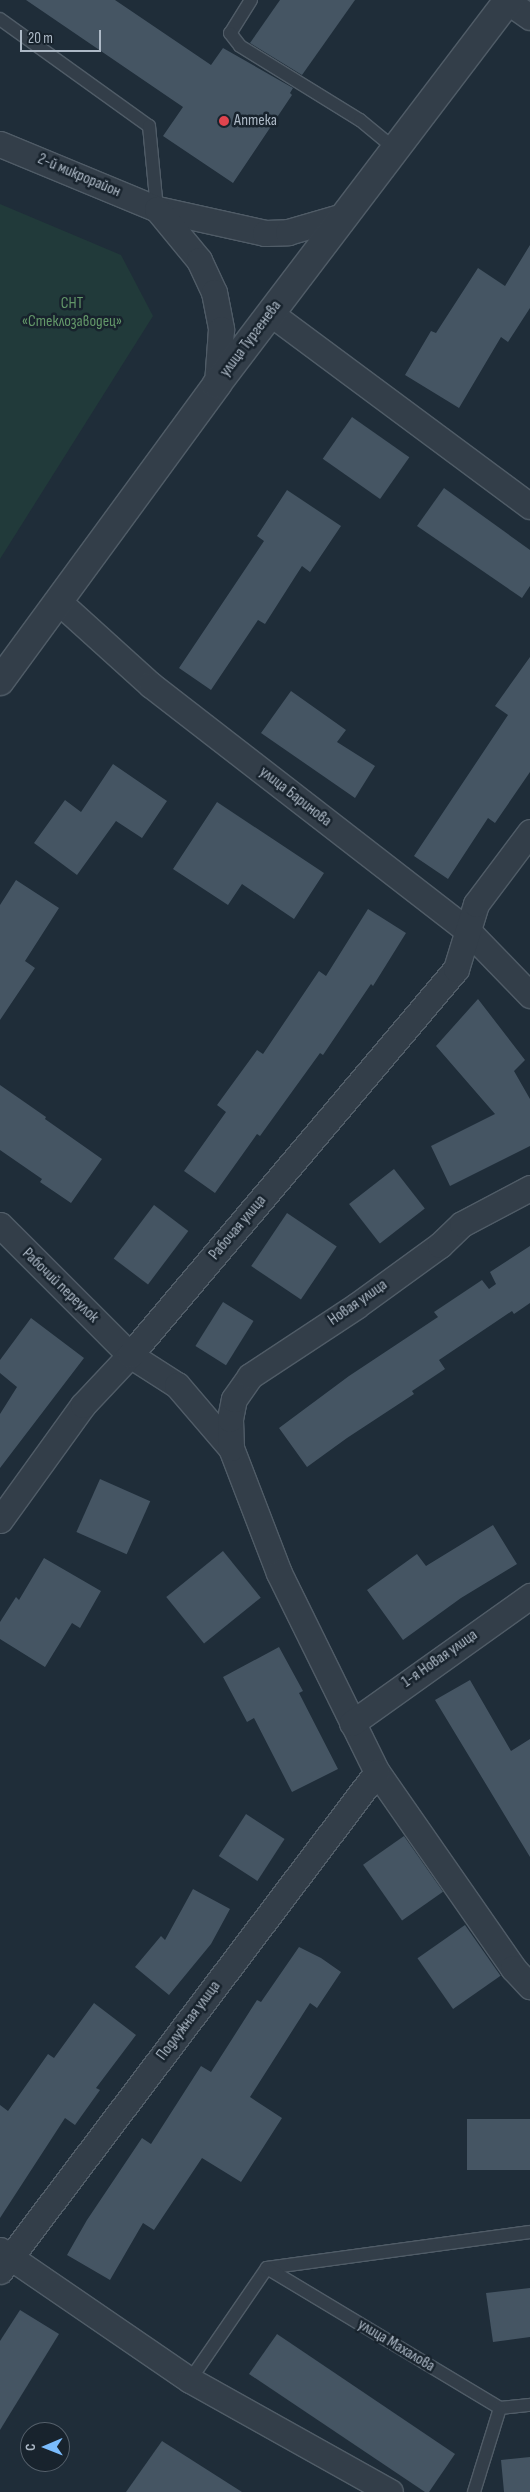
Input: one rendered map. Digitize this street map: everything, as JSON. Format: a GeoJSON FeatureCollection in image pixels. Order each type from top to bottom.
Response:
{"type":"FeatureCollection","features":[{"type":"Feature","properties":{"kind":"street","name":"улица Тургенева"},"geometry":{"type":"LineString","coordinates":[[0,681],[217,384],[507,1]]}},
{"type":"Feature","properties":{"kind":"street"},"geometry":{"type":"LineString","coordinates":[[507,1],[530,17]]}},
{"type":"Feature","properties":{"kind":"street","name":"2-й микрорайон"},"geometry":{"type":"LineString","coordinates":[[0,144],[157,209],[265,232],[288,232],[346,214]]}},
{"type":"Feature","properties":{"kind":"street"},"geometry":{"type":"LineString","coordinates":[[157,209],[199,260],[214,292],[221,330],[217,384]]}},
{"type":"Feature","properties":{"kind":"street"},"geometry":{"type":"LineString","coordinates":[[270,313],[530,506]]}},
{"type":"Feature","properties":{"kind":"street","name":"улица Баринова"},"geometry":{"type":"LineString","coordinates":[[58,601],[151,685],[469,932],[530,995]]}},
{"type":"Feature","properties":{"kind":"street","name":"Рабочая улица"},"geometry":{"type":"LineString","coordinates":[[0,1520],[125,1350],[456,968],[469,932],[476,904],[530,832]]}},
{"type":"Feature","properties":{"kind":"street","name":"Новая улица"},"geometry":{"type":"LineString","coordinates":[[231,1448],[230,1419],[234,1399],[250,1376],[433,1251],[462,1224],[530,1188]]}},
{"type":"Feature","properties":{"kind":"street","name":"Рабочий переулок"},"geometry":{"type":"LineString","coordinates":[[0,1225],[125,1350],[177,1385],[231,1448]]}},
{"type":"Feature","properties":{"kind":"street"},"geometry":{"type":"LineString","coordinates":[[231,1448],[279,1573],[377,1772],[513,1968],[530,1986]]}},
{"type":"Feature","properties":{"kind":"street","name":"1-я Новая улица"},"geometry":{"type":"LineString","coordinates":[[352,1723],[530,1596]]}},
{"type":"Feature","properties":{"kind":"street","name":"Подлужная улица"},"geometry":{"type":"LineString","coordinates":[[3,2259],[377,1772]]}},
{"type":"Feature","properties":{"kind":"street"},"geometry":{"type":"LineString","coordinates":[[3,2259],[190,2380],[390,2492]]}},
{"type":"Feature","properties":{"kind":"lane"},"geometry":{"type":"LineString","coordinates":[[250,0],[230,33],[240,46],[360,120],[395,149]]}},
{"type":"Feature","properties":{"kind":"lane"},"geometry":{"type":"LineString","coordinates":[[0,19],[149,126],[157,209]]}},
{"type":"Feature","properties":{"kind":"lane"},"geometry":{"type":"LineString","coordinates":[[190,2380],[266,2268],[530,2232]]}},
{"type":"Feature","properties":{"kind":"lane","name":"улица Махалова"},"geometry":{"type":"LineString","coordinates":[[266,2268],[500,2408]]}},
{"type":"Feature","properties":{"kind":"lane"},"geometry":{"type":"LineString","coordinates":[[474,2492],[500,2408],[530,2405]]}},
{"type":"Feature","properties":{"kind":"green space","name":"СНТ «Стеклозаводец»"},"geometry":{"type":"Polygon","coordinates":[[[0,204],[121,255],[153,316],[0,559],[0,204]]]}},
{"type":"Feature","properties":{"kind":"building"},"geometry":{"type":"Polygon","coordinates":[[[26,0],[115,0],[211,65],[223,48],[293,88],[290,93],[292,95],[233,183],[163,136],[183,107],[26,0]]]}},
{"type":"Feature","properties":{"kind":"building"},"geometry":{"type":"Polygon","coordinates":[[[280,0],[355,0],[302,75],[250,43],[280,0]]]}},
{"type":"Feature","properties":{"kind":"building"},"geometry":{"type":"Polygon","coordinates":[[[530,245],[530,308],[508,342],[501,337],[459,408],[405,375],[431,331],[436,333],[478,268],[505,286],[530,245]]]}},
{"type":"Feature","properties":{"kind":"building"},"geometry":{"type":"Polygon","coordinates":[[[352,417],[409,457],[380,499],[323,459],[352,417]]]}},
{"type":"Feature","properties":{"kind":"building"},"geometry":{"type":"Polygon","coordinates":[[[444,488],[530,550],[530,586],[522,598],[417,526],[444,488]]]}},
{"type":"Feature","properties":{"kind":"building"},"geometry":{"type":"Polygon","coordinates":[[[287,490],[341,526],[310,572],[302,566],[265,624],[258,620],[211,690],[179,668],[264,541],[257,536],[287,490]]]}},
{"type":"Feature","properties":{"kind":"building"},"geometry":{"type":"Polygon","coordinates":[[[530,657],[530,772],[495,823],[488,818],[448,879],[414,856],[508,715],[495,706],[530,657]]]}},
{"type":"Feature","properties":{"kind":"building"},"geometry":{"type":"Polygon","coordinates":[[[291,691],[346,730],[337,742],[375,766],[355,798],[261,733],[291,691]]]}},
{"type":"Feature","properties":{"kind":"building"},"geometry":{"type":"Polygon","coordinates":[[[113,764],[167,801],[142,838],[116,821],[77,875],[34,843],[65,800],[81,812],[113,764]]]}},
{"type":"Feature","properties":{"kind":"building"},"geometry":{"type":"Polygon","coordinates":[[[217,802],[324,873],[294,919],[242,884],[228,905],[173,869],[217,802]]]}},
{"type":"Feature","properties":{"kind":"building"},"geometry":{"type":"Polygon","coordinates":[[[16,880],[59,908],[25,961],[35,968],[0,1020],[0,905],[16,880]]]}},
{"type":"Feature","properties":{"kind":"building"},"geometry":{"type":"Polygon","coordinates":[[[368,909],[406,933],[373,986],[371,984],[323,1055],[320,1053],[260,1136],[257,1134],[215,1193],[184,1171],[226,1112],[217,1105],[257,1050],[263,1054],[319,971],[326,976],[368,909]]]}},
{"type":"Feature","properties":{"kind":"building"},"geometry":{"type":"Polygon","coordinates":[[[478,999],[525,1060],[514,1071],[530,1099],[530,1146],[450,1186],[431,1146],[495,1114],[436,1046],[478,999]]]}},
{"type":"Feature","properties":{"kind":"building"},"geometry":{"type":"Polygon","coordinates":[[[0,1085],[102,1159],[71,1203],[40,1182],[42,1179],[0,1150],[0,1085]]]}},
{"type":"Feature","properties":{"kind":"building"},"geometry":{"type":"Polygon","coordinates":[[[394,1169],[425,1208],[380,1243],[349,1204],[394,1169]]]}},
{"type":"Feature","properties":{"kind":"building"},"geometry":{"type":"Polygon","coordinates":[[[154,1205],[188,1231],[148,1284],[114,1259],[154,1205]]]}},
{"type":"Feature","properties":{"kind":"building"},"geometry":{"type":"Polygon","coordinates":[[[287,1213],[337,1247],[301,1300],[251,1266],[287,1213]]]}},
{"type":"Feature","properties":{"kind":"building"},"geometry":{"type":"Polygon","coordinates":[[[530,1246],[530,1303],[514,1314],[512,1311],[439,1360],[445,1369],[412,1391],[414,1394],[307,1467],[279,1428],[349,1376],[438,1317],[434,1312],[482,1280],[489,1289],[496,1284],[490,1272],[530,1246]]]}},
{"type":"Feature","properties":{"kind":"building"},"geometry":{"type":"Polygon","coordinates":[[[223,1302],[254,1321],[226,1365],[195,1346],[223,1302]]]}},
{"type":"Feature","properties":{"kind":"building"},"geometry":{"type":"Polygon","coordinates":[[[31,1318],[84,1358],[0,1468],[0,1414],[17,1387],[0,1373],[0,1360],[31,1318]]]}},
{"type":"Feature","properties":{"kind":"building"},"geometry":{"type":"Polygon","coordinates":[[[100,1479],[150,1501],[127,1554],[76,1532],[100,1479]]]}},
{"type":"Feature","properties":{"kind":"building"},"geometry":{"type":"Polygon","coordinates":[[[493,1525],[517,1564],[461,1598],[403,1640],[367,1590],[417,1554],[426,1566],[493,1525]]]}},
{"type":"Feature","properties":{"kind":"building"},"geometry":{"type":"Polygon","coordinates":[[[223,1551],[261,1598],[204,1644],[166,1597],[223,1551]]]}},
{"type":"Feature","properties":{"kind":"building"},"geometry":{"type":"Polygon","coordinates":[[[44,1558],[101,1591],[80,1628],[72,1623],[45,1667],[0,1639],[0,1622],[16,1597],[19,1600],[44,1558]]]}},
{"type":"Feature","properties":{"kind":"building"},"geometry":{"type":"Polygon","coordinates":[[[279,1647],[303,1691],[299,1693],[338,1769],[292,1792],[254,1718],[247,1722],[223,1677],[279,1647]]]}},
{"type":"Feature","properties":{"kind":"building"},"geometry":{"type":"Polygon","coordinates":[[[470,1680],[511,1751],[530,1739],[530,1857],[435,1700],[470,1680]]]}},
{"type":"Feature","properties":{"kind":"building"},"geometry":{"type":"Polygon","coordinates":[[[246,1814],[285,1839],[257,1881],[219,1856],[246,1814]]]}},
{"type":"Feature","properties":{"kind":"building"},"geometry":{"type":"Polygon","coordinates":[[[404,1836],[443,1892],[402,1920],[363,1865],[404,1836]]]}},
{"type":"Feature","properties":{"kind":"building"},"geometry":{"type":"Polygon","coordinates":[[[193,1889],[230,1909],[211,1944],[169,1995],[135,1967],[161,1936],[165,1940],[193,1889]]]}},
{"type":"Feature","properties":{"kind":"building"},"geometry":{"type":"Polygon","coordinates":[[[465,1925],[501,1976],[453,2009],[417,1958],[465,1925]]]}},
{"type":"Feature","properties":{"kind":"building"},"geometry":{"type":"Polygon","coordinates":[[[299,1947],[321,1958],[341,1972],[317,2008],[310,2003],[250,2097],[282,2118],[241,2182],[202,2158],[154,2230],[143,2223],[110,2280],[67,2255],[87,2220],[142,2138],[151,2144],[201,2066],[211,2072],[257,2000],[261,2002],[299,1947]]]}},
{"type":"Feature","properties":{"kind":"building"},"geometry":{"type":"Polygon","coordinates":[[[94,2003],[136,2035],[96,2088],[100,2090],[75,2125],[65,2118],[0,2218],[0,2105],[8,2111],[48,2054],[54,2058],[94,2003]]]}},
{"type":"Feature","properties":{"kind":"building"},"geometry":{"type":"Polygon","coordinates":[[[467,2119],[530,2119],[530,2170],[467,2170],[467,2119]]]}},
{"type":"Feature","properties":{"kind":"building"},"geometry":{"type":"Polygon","coordinates":[[[530,2288],[530,2337],[493,2342],[486,2293],[530,2288]]]}},
{"type":"Feature","properties":{"kind":"building"},"geometry":{"type":"Polygon","coordinates":[[[20,2310],[59,2334],[0,2430],[0,2341],[20,2310]]]}},
{"type":"Feature","properties":{"kind":"building"},"geometry":{"type":"Polygon","coordinates":[[[277,2334],[455,2454],[429,2492],[425,2492],[249,2374],[277,2334]]]}},
{"type":"Feature","properties":{"kind":"building"},"geometry":{"type":"Polygon","coordinates":[[[162,2441],[242,2492],[126,2492],[162,2441]]]}},
{"type":"Feature","properties":{"kind":"building"},"geometry":{"type":"Polygon","coordinates":[[[530,2457],[530,2492],[504,2492],[501,2460],[530,2457]]]}},
{"type":"Feature","properties":{"kind":"place","name":"Аптека"},"geometry":{"type":"Point","coordinates":[224,121]}}]}
